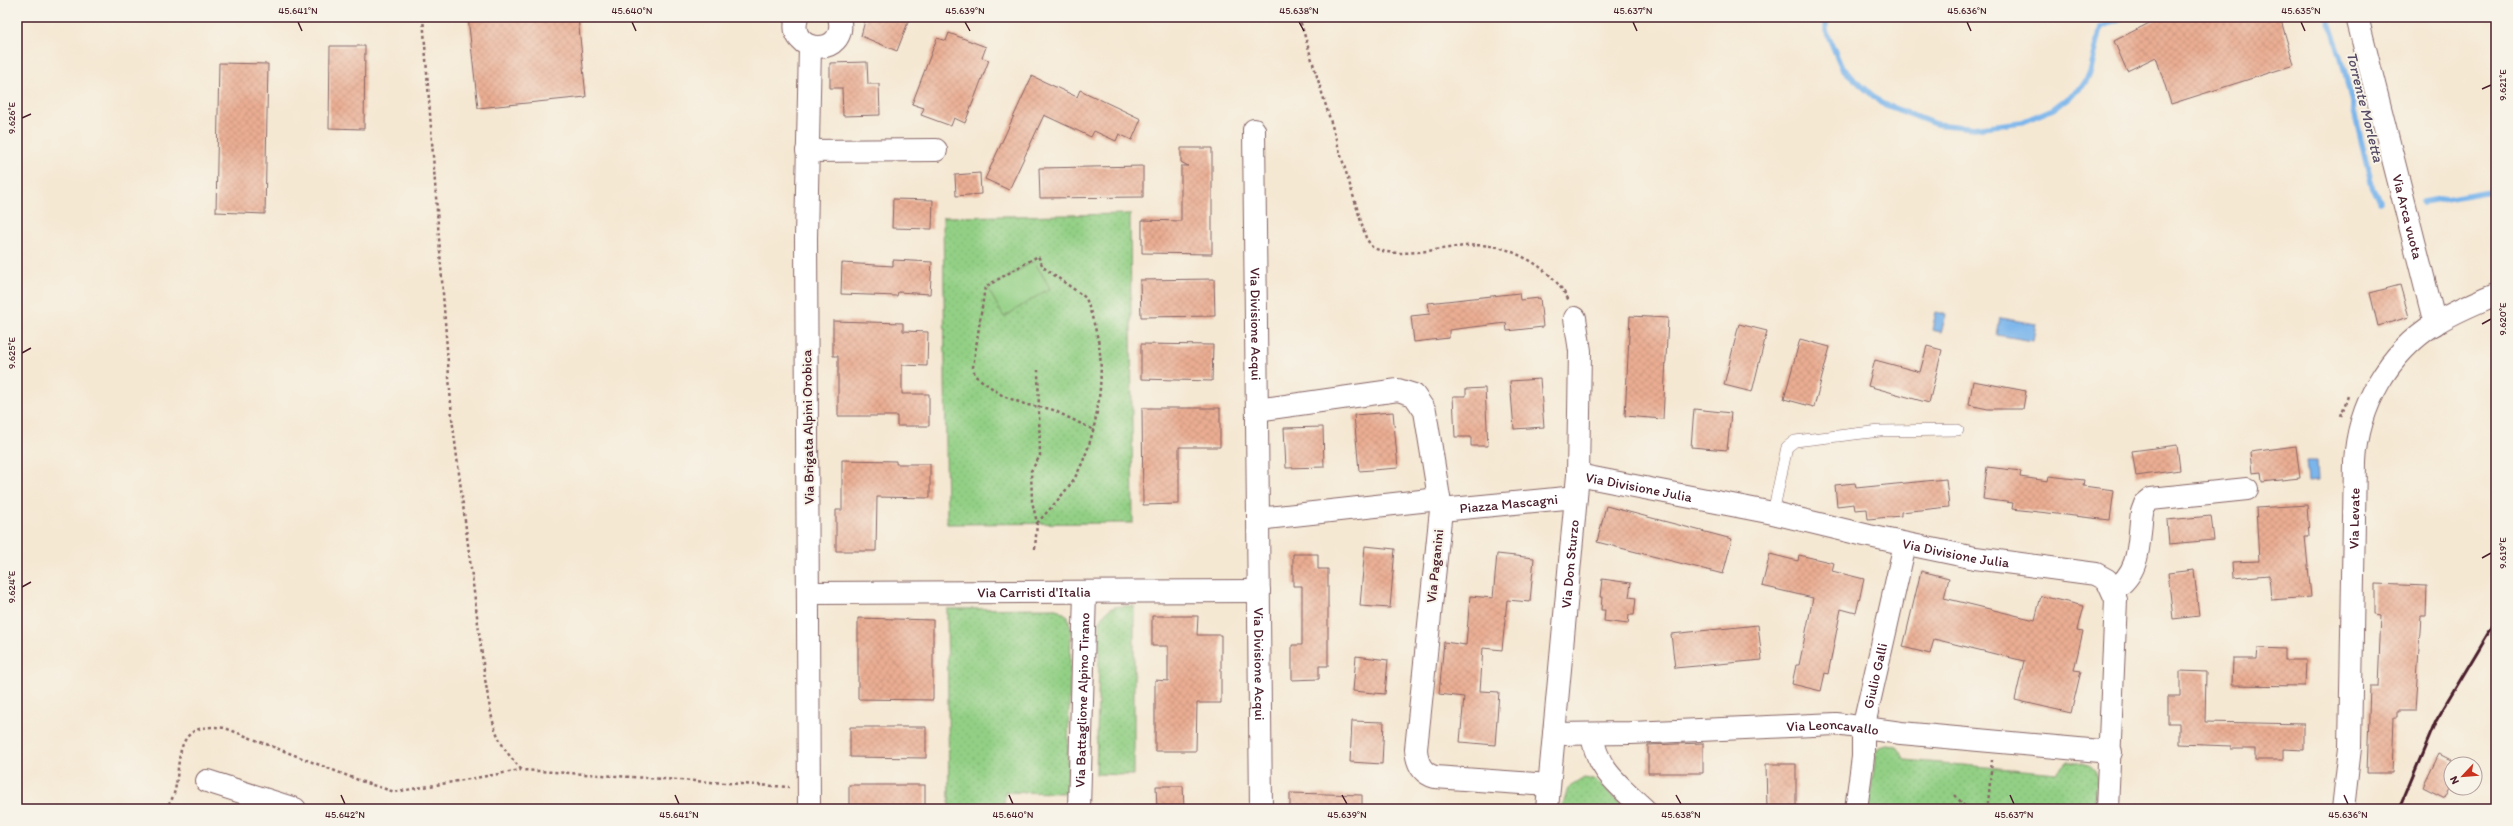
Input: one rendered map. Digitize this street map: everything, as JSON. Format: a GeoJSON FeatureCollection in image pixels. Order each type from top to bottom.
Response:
{"type":"FeatureCollection","features":[{"type":"Feature","properties":{"kind":"street"},"geometry":{"type":"LineString","coordinates":[[797,17],[796,29],[798,36],[810,46],[824,47],[836,39],[841,25],[839,17]]}},
{"type":"Feature","properties":{"kind":"street","name":"Via Arca vuota"},"geometry":{"type":"LineString","coordinates":[[2358,17],[2434,324]]}},
{"type":"Feature","properties":{"kind":"street","name":"Via Brigata Alpini Orobica"},"geometry":{"type":"LineString","coordinates":[[809,799],[810,593],[807,151],[810,46]]}},
{"type":"Feature","properties":{"kind":"street","name":"Via Divisione Acqui"},"geometry":{"type":"LineString","coordinates":[[1254,130],[1261,809]]}},
{"type":"Feature","properties":{"kind":"street"},"geometry":{"type":"LineString","coordinates":[[807,151],[936,150]]}},
{"type":"Feature","properties":{"kind":"street","name":"Via Levate"},"geometry":{"type":"LineString","coordinates":[[2343,809],[2350,748],[2356,443],[2366,408],[2385,372],[2407,346],[2434,324],[2496,294]]}},
{"type":"Feature","properties":{"kind":"street","name":"Via Don Sturzo"},"geometry":{"type":"LineString","coordinates":[[1547,809],[1578,475],[1580,351],[1575,318]]}},
{"type":"Feature","properties":{"kind":"street","name":"Via Paganini"},"geometry":{"type":"LineString","coordinates":[[1257,410],[1392,391],[1409,392],[1419,400],[1425,411],[1440,505],[1416,749],[1418,762],[1425,773],[1435,777],[1549,785]]}},
{"type":"Feature","properties":{"kind":"street","name":"Via Divisione Julia"},"geometry":{"type":"LineString","coordinates":[[1578,475],[1773,513],[1905,544],[1975,558],[2096,574],[2107,580],[2113,590]]}},
{"type":"Feature","properties":{"kind":"street"},"geometry":{"type":"LineString","coordinates":[[2107,809],[2111,752],[2116,600],[2113,590],[2122,584],[2135,568],[2142,512],[2145,504],[2151,499],[2247,489]]}},
{"type":"Feature","properties":{"kind":"street","name":"Piazza Mascagni"},"geometry":{"type":"LineString","coordinates":[[1440,505],[1576,497]]}},
{"type":"Feature","properties":{"kind":"street"},"geometry":{"type":"LineString","coordinates":[[1258,519],[1440,505]]}},
{"type":"Feature","properties":{"kind":"street","name":"Giulio Galli"},"geometry":{"type":"LineString","coordinates":[[1856,809],[1863,757],[1863,729],[1905,544]]}},
{"type":"Feature","properties":{"kind":"street","name":"Via Carristi d'Italia"},"geometry":{"type":"LineString","coordinates":[[810,593],[1259,591]]}},
{"type":"Feature","properties":{"kind":"street","name":"Via Battaglione Alpino Tirano"},"geometry":{"type":"LineString","coordinates":[[1079,809],[1086,592]]}},
{"type":"Feature","properties":{"kind":"street","name":"Via Leoncavallo"},"geometry":{"type":"LineString","coordinates":[[1554,734],[1592,734],[1836,724],[1863,729],[2111,752]]}},
{"type":"Feature","properties":{"kind":"street"},"geometry":{"type":"LineString","coordinates":[[1592,734],[1595,753],[1601,765],[1644,809]]}},
{"type":"Feature","properties":{"kind":"street"},"geometry":{"type":"LineString","coordinates":[[207,781],[296,809]]}},
{"type":"Feature","properties":{"kind":"lane"},"geometry":{"type":"LineString","coordinates":[[1773,513],[1787,447],[1795,441],[1880,431],[1958,430]]}},
{"type":"Feature","properties":{"kind":"path"},"geometry":{"type":"LineString","coordinates":[[423,17],[452,418],[484,671],[492,722],[498,740],[507,755],[522,770]]}},
{"type":"Feature","properties":{"kind":"path"},"geometry":{"type":"LineString","coordinates":[[1299,17],[1366,238],[1372,247],[1391,253],[1473,245],[1504,248],[1542,268],[1551,276],[1566,294],[1575,318]]}},
{"type":"Feature","properties":{"kind":"path"},"geometry":{"type":"LineString","coordinates":[[1037,523],[1074,479],[1088,452],[1094,430],[1099,376],[1099,347],[1086,298],[1043,267],[1038,256],[985,287],[973,367],[979,380],[1003,396],[1018,403],[1051,409],[1094,430]]}},
{"type":"Feature","properties":{"kind":"path"},"geometry":{"type":"LineString","coordinates":[[1035,549],[1037,523],[1032,501],[1031,471],[1040,456],[1038,370]]}},
{"type":"Feature","properties":{"kind":"path"},"geometry":{"type":"LineString","coordinates":[[164,809],[169,806],[173,795],[182,746],[188,736],[199,728],[210,726],[225,728],[366,783],[395,792],[522,770],[809,799]]}},
{"type":"Feature","properties":{"kind":"path"},"geometry":{"type":"LineString","coordinates":[[1988,804],[1994,742]]}},
{"type":"Feature","properties":{"kind":"path"},"geometry":{"type":"LineString","coordinates":[[1955,795],[1966,808]]}},
{"type":"Feature","properties":{"kind":"path"},"geometry":{"type":"LineString","coordinates":[[1997,808],[2002,809]]}},
{"type":"Feature","properties":{"kind":"green space"},"geometry":{"type":"Polygon","coordinates":[[[1130,214],[1133,523],[947,524],[943,217],[1130,214]]]}},
{"type":"Feature","properties":{"kind":"green space"},"geometry":{"type":"Polygon","coordinates":[[[1034,261],[1050,288],[1004,317],[988,289],[1034,261]]]}},
{"type":"Feature","properties":{"kind":"green space"},"geometry":{"type":"Polygon","coordinates":[[[1134,606],[1134,775],[1096,774],[1100,623],[1105,613],[1113,608],[1134,606]]]}},
{"type":"Feature","properties":{"kind":"green space"},"geometry":{"type":"Polygon","coordinates":[[[1056,608],[1068,616],[1071,630],[1067,793],[1005,792],[1004,809],[949,809],[947,609],[1056,608]]]}},
{"type":"Feature","properties":{"kind":"green space"},"geometry":{"type":"Polygon","coordinates":[[[1887,745],[1897,746],[1905,760],[2057,773],[2068,761],[2080,762],[2089,765],[2094,769],[2096,774],[2097,789],[2094,809],[1868,809],[1876,755],[1880,747],[1887,745]]]}},
{"type":"Feature","properties":{"kind":"green space"},"geometry":{"type":"Polygon","coordinates":[[[1584,778],[1596,780],[1626,809],[1562,809],[1568,788],[1584,778]]]}},
{"type":"Feature","properties":{"kind":"water"},"geometry":{"type":"Polygon","coordinates":[[[1936,312],[1946,315],[1941,332],[1932,330],[1936,312]]]}},
{"type":"Feature","properties":{"kind":"water"},"geometry":{"type":"Polygon","coordinates":[[[2000,318],[2036,324],[2033,341],[1997,335],[2000,318]]]}},
{"type":"Feature","properties":{"kind":"water"},"geometry":{"type":"Polygon","coordinates":[[[2306,461],[2317,461],[2318,481],[2308,482],[2306,461]]]}},
{"type":"Feature","properties":{"kind":"building"},"geometry":{"type":"Polygon","coordinates":[[[468,17],[578,17],[586,97],[478,108],[468,17]]]}},
{"type":"Feature","properties":{"kind":"building"},"geometry":{"type":"Polygon","coordinates":[[[866,17],[910,17],[897,51],[861,36],[866,17]]]}},
{"type":"Feature","properties":{"kind":"building"},"geometry":{"type":"Polygon","coordinates":[[[2161,17],[2280,17],[2294,65],[2171,104],[2156,57],[2127,71],[2114,41],[2161,17]]]}},
{"type":"Feature","properties":{"kind":"building"},"geometry":{"type":"Polygon","coordinates":[[[949,33],[986,47],[982,58],[989,60],[965,123],[954,118],[951,126],[921,115],[924,108],[912,104],[937,38],[946,41],[949,33]]]}},
{"type":"Feature","properties":{"kind":"building"},"geometry":{"type":"Polygon","coordinates":[[[330,46],[365,46],[364,129],[329,128],[330,46]]]}},
{"type":"Feature","properties":{"kind":"building"},"geometry":{"type":"Polygon","coordinates":[[[867,62],[868,84],[879,84],[880,115],[843,116],[842,88],[830,88],[830,63],[867,62]]]}},
{"type":"Feature","properties":{"kind":"building"},"geometry":{"type":"Polygon","coordinates":[[[219,63],[268,64],[265,214],[216,212],[219,63]]]}},
{"type":"Feature","properties":{"kind":"building"},"geometry":{"type":"Polygon","coordinates":[[[1032,76],[1077,97],[1080,90],[1141,119],[1132,140],[1119,134],[1116,141],[1094,131],[1091,137],[1044,115],[1009,190],[985,179],[1032,76]]]}},
{"type":"Feature","properties":{"kind":"building"},"geometry":{"type":"Polygon","coordinates":[[[1181,148],[1212,148],[1212,254],[1142,253],[1142,220],[1181,221],[1181,166],[1188,166],[1181,162],[1181,148]]]}},
{"type":"Feature","properties":{"kind":"building"},"geometry":{"type":"Polygon","coordinates":[[[1143,166],[1143,197],[1040,198],[1039,168],[1143,166]]]}},
{"type":"Feature","properties":{"kind":"building"},"geometry":{"type":"Polygon","coordinates":[[[980,173],[981,194],[956,196],[955,175],[980,173]]]}},
{"type":"Feature","properties":{"kind":"building"},"geometry":{"type":"Polygon","coordinates":[[[893,199],[933,200],[932,229],[892,228],[893,199]]]}},
{"type":"Feature","properties":{"kind":"building"},"geometry":{"type":"Polygon","coordinates":[[[893,260],[932,262],[930,294],[898,292],[897,296],[841,294],[842,263],[893,266],[893,260]]]}},
{"type":"Feature","properties":{"kind":"building"},"geometry":{"type":"Polygon","coordinates":[[[1214,279],[1215,316],[1141,317],[1140,280],[1214,279]]]}},
{"type":"Feature","properties":{"kind":"building"},"geometry":{"type":"Polygon","coordinates":[[[2400,285],[2409,317],[2378,326],[2370,293],[2400,285]]]}},
{"type":"Feature","properties":{"kind":"building"},"geometry":{"type":"Polygon","coordinates":[[[1519,293],[1520,300],[1540,298],[1543,327],[1507,331],[1506,323],[1449,330],[1449,338],[1414,342],[1411,316],[1430,314],[1428,303],[1519,293]]]}},
{"type":"Feature","properties":{"kind":"building"},"geometry":{"type":"Polygon","coordinates":[[[1630,316],[1668,318],[1663,419],[1625,416],[1630,316]]]}},
{"type":"Feature","properties":{"kind":"building"},"geometry":{"type":"Polygon","coordinates":[[[833,321],[903,323],[903,331],[928,332],[927,366],[902,365],[902,394],[929,394],[929,426],[897,426],[897,416],[838,416],[838,356],[833,356],[833,321]]]}},
{"type":"Feature","properties":{"kind":"building"},"geometry":{"type":"Polygon","coordinates":[[[1739,324],[1767,331],[1752,392],[1724,385],[1739,324]]]}},
{"type":"Feature","properties":{"kind":"building"},"geometry":{"type":"Polygon","coordinates":[[[1800,339],[1830,347],[1814,407],[1784,399],[1800,339]]]}},
{"type":"Feature","properties":{"kind":"building"},"geometry":{"type":"Polygon","coordinates":[[[1141,344],[1213,345],[1212,381],[1141,379],[1141,344]]]}},
{"type":"Feature","properties":{"kind":"building"},"geometry":{"type":"Polygon","coordinates":[[[1927,346],[1942,350],[1929,403],[1868,386],[1875,360],[1920,372],[1927,346]]]}},
{"type":"Feature","properties":{"kind":"building"},"geometry":{"type":"Polygon","coordinates":[[[1540,379],[1544,427],[1514,429],[1510,381],[1540,379]]]}},
{"type":"Feature","properties":{"kind":"building"},"geometry":{"type":"Polygon","coordinates":[[[1973,381],[2026,391],[2023,409],[1988,409],[1969,405],[1973,381]]]}},
{"type":"Feature","properties":{"kind":"building"},"geometry":{"type":"Polygon","coordinates":[[[1485,388],[1488,446],[1471,446],[1471,437],[1455,437],[1453,396],[1466,396],[1466,389],[1485,388]]]}},
{"type":"Feature","properties":{"kind":"building"},"geometry":{"type":"Polygon","coordinates":[[[1142,408],[1220,408],[1220,447],[1179,447],[1179,504],[1143,505],[1142,408]]]}},
{"type":"Feature","properties":{"kind":"building"},"geometry":{"type":"Polygon","coordinates":[[[1694,409],[1731,413],[1727,450],[1691,447],[1694,409]]]}},
{"type":"Feature","properties":{"kind":"building"},"geometry":{"type":"Polygon","coordinates":[[[1393,412],[1398,468],[1359,471],[1354,415],[1393,412]]]}},
{"type":"Feature","properties":{"kind":"building"},"geometry":{"type":"Polygon","coordinates":[[[1323,427],[1324,467],[1286,468],[1284,428],[1323,427]]]}},
{"type":"Feature","properties":{"kind":"building"},"geometry":{"type":"Polygon","coordinates":[[[2177,445],[2180,470],[2136,476],[2132,451],[2177,445]]]}},
{"type":"Feature","properties":{"kind":"building"},"geometry":{"type":"Polygon","coordinates":[[[2296,446],[2300,478],[2262,482],[2261,472],[2252,473],[2250,452],[2296,446]]]}},
{"type":"Feature","properties":{"kind":"building"},"geometry":{"type":"Polygon","coordinates":[[[842,460],[896,461],[896,464],[930,464],[930,498],[877,497],[876,551],[836,551],[836,510],[842,510],[842,460]]]}},
{"type":"Feature","properties":{"kind":"building"},"geometry":{"type":"Polygon","coordinates":[[[1987,467],[2021,471],[2020,477],[2048,481],[2049,476],[2084,480],[2083,486],[2114,490],[2110,520],[2012,509],[2013,503],[1983,499],[1987,467]]]}},
{"type":"Feature","properties":{"kind":"building"},"geometry":{"type":"Polygon","coordinates":[[[1946,479],[1949,507],[1901,512],[1901,516],[1868,519],[1867,509],[1855,510],[1854,504],[1837,506],[1835,485],[1855,483],[1856,488],[1946,479]]]}},
{"type":"Feature","properties":{"kind":"building"},"geometry":{"type":"Polygon","coordinates":[[[2307,505],[2309,536],[2305,536],[2311,597],[2271,600],[2269,575],[2233,578],[2232,562],[2259,561],[2256,508],[2307,505]]]}},
{"type":"Feature","properties":{"kind":"building"},"geometry":{"type":"Polygon","coordinates":[[[1606,506],[1732,539],[1723,574],[1597,542],[1606,506]]]}},
{"type":"Feature","properties":{"kind":"building"},"geometry":{"type":"Polygon","coordinates":[[[2211,516],[2214,540],[2169,544],[2167,520],[2211,516]]]}},
{"type":"Feature","properties":{"kind":"building"},"geometry":{"type":"Polygon","coordinates":[[[1365,546],[1395,549],[1390,608],[1360,606],[1365,546]]]}},
{"type":"Feature","properties":{"kind":"building"},"geometry":{"type":"Polygon","coordinates":[[[1293,554],[1318,554],[1318,569],[1328,569],[1328,666],[1319,666],[1319,679],[1292,680],[1292,645],[1302,645],[1302,586],[1293,586],[1293,554]]]}},
{"type":"Feature","properties":{"kind":"building"},"geometry":{"type":"Polygon","coordinates":[[[1497,554],[1534,558],[1530,602],[1507,600],[1502,650],[1483,648],[1480,691],[1499,692],[1495,745],[1460,742],[1464,697],[1439,694],[1444,642],[1466,645],[1470,596],[1493,598],[1497,554]]]}},
{"type":"Feature","properties":{"kind":"building"},"geometry":{"type":"Polygon","coordinates":[[[1770,554],[1798,561],[1799,555],[1834,563],[1832,571],[1864,579],[1856,613],[1841,609],[1828,674],[1825,673],[1821,691],[1792,684],[1796,665],[1799,665],[1813,598],[1762,586],[1770,554]]]}},
{"type":"Feature","properties":{"kind":"building"},"geometry":{"type":"Polygon","coordinates":[[[2194,570],[2199,616],[2173,619],[2168,573],[2194,570]]]}},
{"type":"Feature","properties":{"kind":"building"},"geometry":{"type":"Polygon","coordinates":[[[1921,571],[1949,578],[1944,598],[2035,620],[2041,596],[2084,606],[2078,630],[2083,631],[2074,670],[2081,671],[2071,713],[2015,700],[2024,661],[1934,639],[1930,654],[1903,647],[1921,571]]]}},
{"type":"Feature","properties":{"kind":"building"},"geometry":{"type":"Polygon","coordinates":[[[1602,579],[1631,583],[1629,597],[1636,598],[1634,615],[1629,615],[1628,624],[1604,621],[1605,610],[1601,610],[1602,597],[1600,597],[1602,579]]]}},
{"type":"Feature","properties":{"kind":"building"},"geometry":{"type":"Polygon","coordinates":[[[2375,584],[2427,586],[2426,616],[2421,616],[2415,711],[2397,711],[2397,717],[2394,717],[2392,773],[2367,773],[2370,687],[2378,687],[2381,615],[2375,614],[2375,584]]]}},
{"type":"Feature","properties":{"kind":"building"},"geometry":{"type":"Polygon","coordinates":[[[1152,616],[1198,616],[1197,635],[1221,635],[1221,703],[1197,703],[1196,751],[1155,751],[1155,680],[1168,681],[1168,646],[1152,646],[1152,616]]]}},
{"type":"Feature","properties":{"kind":"building"},"geometry":{"type":"Polygon","coordinates":[[[858,618],[933,620],[933,700],[858,699],[858,618]]]}},
{"type":"Feature","properties":{"kind":"building"},"geometry":{"type":"Polygon","coordinates":[[[1758,625],[1762,660],[1675,668],[1671,634],[1758,625]]]}},
{"type":"Feature","properties":{"kind":"building"},"geometry":{"type":"Polygon","coordinates":[[[2258,648],[2285,649],[2285,660],[2306,660],[2305,686],[2232,685],[2233,659],[2257,659],[2258,648]]]}},
{"type":"Feature","properties":{"kind":"building"},"geometry":{"type":"Polygon","coordinates":[[[1356,656],[1388,660],[1385,694],[1353,691],[1356,656]]]}},
{"type":"Feature","properties":{"kind":"building"},"geometry":{"type":"Polygon","coordinates":[[[2180,671],[2206,672],[2205,722],[2304,724],[2304,750],[2283,749],[2283,760],[2255,760],[2255,749],[2231,749],[2231,746],[2179,744],[2179,723],[2168,723],[2168,696],[2180,696],[2180,671]]]}},
{"type":"Feature","properties":{"kind":"building"},"geometry":{"type":"Polygon","coordinates":[[[1352,721],[1384,722],[1382,764],[1350,762],[1352,721]]]}},
{"type":"Feature","properties":{"kind":"building"},"geometry":{"type":"Polygon","coordinates":[[[850,727],[926,727],[926,758],[850,757],[850,727]]]}},
{"type":"Feature","properties":{"kind":"building"},"geometry":{"type":"Polygon","coordinates":[[[1703,743],[1703,773],[1648,773],[1648,745],[1703,743]]]}},
{"type":"Feature","properties":{"kind":"building"},"geometry":{"type":"Polygon","coordinates":[[[2439,754],[2443,756],[2443,796],[2446,796],[2445,798],[2423,787],[2439,754]]]}},
{"type":"Feature","properties":{"kind":"building"},"geometry":{"type":"Polygon","coordinates":[[[1766,764],[1796,764],[1796,809],[1767,809],[1766,764]]]}},
{"type":"Feature","properties":{"kind":"building"},"geometry":{"type":"Polygon","coordinates":[[[849,785],[925,785],[925,809],[849,809],[849,785]]]}},
{"type":"Feature","properties":{"kind":"building"},"geometry":{"type":"Polygon","coordinates":[[[1156,786],[1183,786],[1184,809],[1157,809],[1156,786]]]}},
{"type":"Feature","properties":{"kind":"building"},"geometry":{"type":"Polygon","coordinates":[[[1290,793],[1362,795],[1362,809],[1290,809],[1290,793]]]}},
{"type":"Feature","properties":{"kind":"waterway","name":"Torrente Morletta"},"geometry":{"type":"LineString","coordinates":[[1826,17],[1826,31],[1842,68],[1881,103],[1935,124],[1974,128],[2022,122],[2053,109],[2082,87],[2090,74],[2101,27],[2123,17]]}},
{"type":"Feature","properties":{"kind":"waterway","name":"Torrente Morletta"},"geometry":{"type":"LineString","coordinates":[[2327,17],[2341,57],[2373,190],[2379,202]]}},
{"type":"Feature","properties":{"kind":"waterway","name":"Torrente Morletta"},"geometry":{"type":"LineString","coordinates":[[2423,203],[2496,190]]}},
{"type":"Feature","properties":{"kind":"railway"},"geometry":{"type":"LineString","coordinates":[[2399,809],[2436,721],[2496,620]]}}]}
